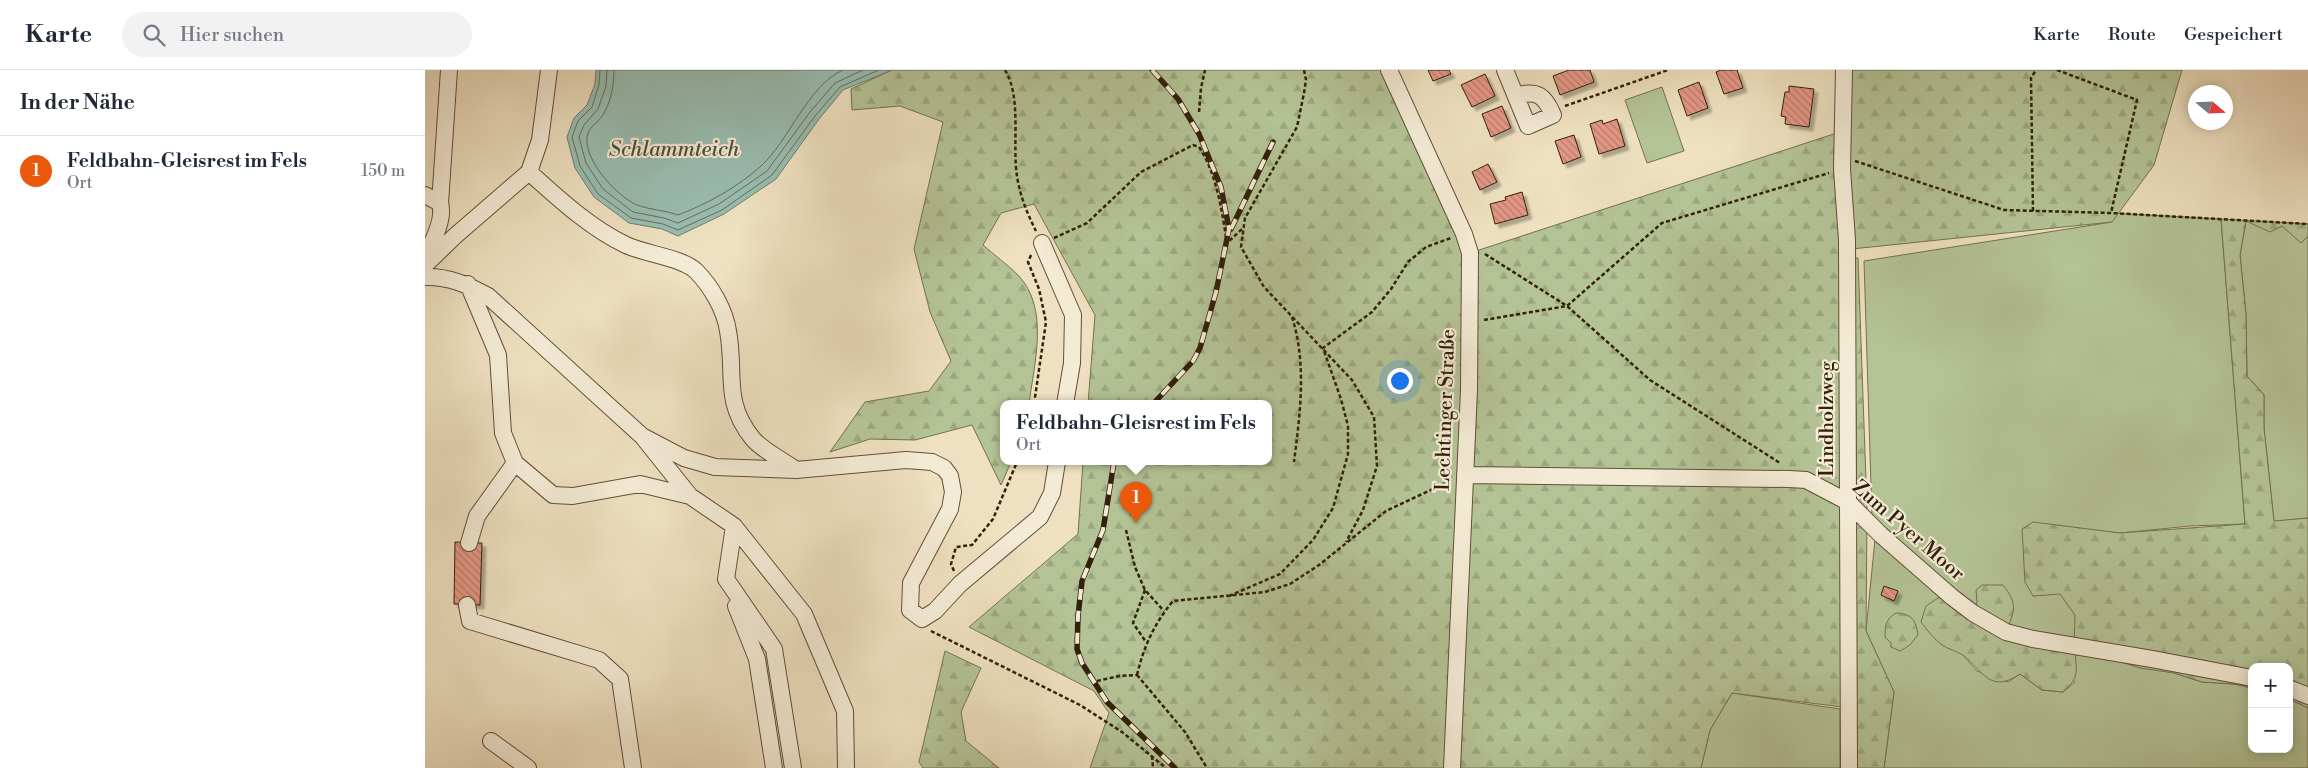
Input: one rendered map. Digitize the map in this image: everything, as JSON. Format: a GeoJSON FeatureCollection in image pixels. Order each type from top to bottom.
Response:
{"type":"FeatureCollection","features":[{"type":"Feature","properties":{"kind":"street"},"geometry":{"type":"LineString","coordinates":[[425,256],[438,228],[442,210],[440,203],[449,70]]}},
{"type":"Feature","properties":{"kind":"street"},"geometry":{"type":"LineString","coordinates":[[425,265],[455,236],[529,172],[540,140],[549,70]]}},
{"type":"Feature","properties":{"kind":"street","name":"Lechtinger Straße"},"geometry":{"type":"LineString","coordinates":[[1389,70],[1464,234],[1470,253],[1470,321],[1465,475],[1452,768]]}},
{"type":"Feature","properties":{"kind":"street"},"geometry":{"type":"LineString","coordinates":[[1505,70],[1528,126],[1553,115],[1547,102],[1541,95],[1527,92],[1516,96]]}},
{"type":"Feature","properties":{"kind":"street","name":"Lindholzweg"},"geometry":{"type":"LineString","coordinates":[[1844,70],[1842,163],[1847,240],[1849,768]]}},
{"type":"Feature","properties":{"kind":"street"},"geometry":{"type":"LineString","coordinates":[[529,172],[581,216],[625,244],[656,256],[682,261],[696,270],[715,296],[728,329],[732,400],[739,419],[754,440],[796,470]]}},
{"type":"Feature","properties":{"kind":"street"},"geometry":{"type":"LineString","coordinates":[[425,194],[440,203]]}},
{"type":"Feature","properties":{"kind":"street"},"geometry":{"type":"LineString","coordinates":[[1042,243],[1073,315],[1072,363],[1066,400]]}},
{"type":"Feature","properties":{"kind":"street"},"geometry":{"type":"LineString","coordinates":[[425,277],[437,276],[468,284],[488,296],[642,436],[690,496],[734,526],[804,614],[845,710],[846,768]]}},
{"type":"Feature","properties":{"kind":"street"},"geometry":{"type":"LineString","coordinates":[[468,284],[498,355],[503,433],[515,463],[553,495],[573,496],[640,484],[690,496]]}},
{"type":"Feature","properties":{"kind":"street"},"geometry":{"type":"LineString","coordinates":[[642,436],[684,458],[715,467],[796,470],[906,460],[932,462],[944,468],[950,476],[953,492],[950,509],[911,583],[910,610],[922,619],[935,611],[960,584],[1040,517],[1052,493],[1057,465]]}},
{"type":"Feature","properties":{"kind":"street"},"geometry":{"type":"LineString","coordinates":[[469,543],[477,516],[515,463]]}},
{"type":"Feature","properties":{"kind":"street","name":"Zum Pyer Moor"},"geometry":{"type":"LineString","coordinates":[[1465,475],[1789,478],[1806,480],[1848,502],[1881,535],[1945,592],[2005,632],[2033,639],[2248,677]]}},
{"type":"Feature","properties":{"kind":"street"},"geometry":{"type":"LineString","coordinates":[[734,526],[726,579],[757,659],[774,768]]}},
{"type":"Feature","properties":{"kind":"street"},"geometry":{"type":"LineString","coordinates":[[726,579],[774,649],[793,768]]}},
{"type":"Feature","properties":{"kind":"street"},"geometry":{"type":"LineString","coordinates":[[467,605],[470,621],[599,660],[620,679],[633,768]]}},
{"type":"Feature","properties":{"kind":"street"},"geometry":{"type":"LineString","coordinates":[[2293,686],[2308,687]]}},
{"type":"Feature","properties":{"kind":"street"},"geometry":{"type":"LineString","coordinates":[[2293,688],[2308,696]]}},
{"type":"Feature","properties":{"kind":"street"},"geometry":{"type":"LineString","coordinates":[[491,741],[528,768]]}},
{"type":"Feature","properties":{"kind":"path"},"geometry":{"type":"LineString","coordinates":[[1005,70],[1009,76],[1015,115],[1017,176],[1024,207],[1042,243]]}},
{"type":"Feature","properties":{"kind":"path"},"geometry":{"type":"LineString","coordinates":[[1199,112],[1205,70]]}},
{"type":"Feature","properties":{"kind":"path"},"geometry":{"type":"LineString","coordinates":[[1304,70],[1305,86],[1297,127],[1245,218],[1241,247],[1264,287],[1352,380],[1374,417],[1377,466],[1363,510],[1346,542]]}},
{"type":"Feature","properties":{"kind":"path"},"geometry":{"type":"LineString","coordinates":[[1551,111],[1668,70]]}},
{"type":"Feature","properties":{"kind":"path"},"geometry":{"type":"LineString","coordinates":[[2033,211],[2031,78],[2035,70]]}},
{"type":"Feature","properties":{"kind":"path"},"geometry":{"type":"LineString","coordinates":[[2057,70],[2137,100],[2111,213]]}},
{"type":"Feature","properties":{"kind":"path"},"geometry":{"type":"LineString","coordinates":[[1035,400],[1047,322],[1039,289],[1028,262],[1034,249],[1042,243],[1087,223],[1141,172],[1193,146],[1199,147],[1210,173],[1222,216],[1227,243],[1242,229]]}},
{"type":"Feature","properties":{"kind":"path"},"geometry":{"type":"LineString","coordinates":[[1470,321],[1567,306],[1663,223],[1842,163],[2004,210],[2111,213],[2308,224]]}},
{"type":"Feature","properties":{"kind":"path"},"geometry":{"type":"LineString","coordinates":[[1323,348],[1372,312],[1391,289],[1408,262],[1426,247],[1464,234]]}},
{"type":"Feature","properties":{"kind":"path"},"geometry":{"type":"LineString","coordinates":[[1479,250],[1567,306],[1650,380],[1782,464]]}},
{"type":"Feature","properties":{"kind":"path"},"geometry":{"type":"LineString","coordinates":[[1291,315],[1300,357],[1301,403],[1294,462]]}},
{"type":"Feature","properties":{"kind":"path"},"geometry":{"type":"LineString","coordinates":[[1229,596],[1280,574],[1313,540],[1333,508],[1348,454],[1348,426],[1341,399],[1323,348]]}},
{"type":"Feature","properties":{"kind":"path"},"geometry":{"type":"LineString","coordinates":[[960,584],[951,564],[956,547],[972,545],[993,519],[1016,465]]}},
{"type":"Feature","properties":{"kind":"path"},"geometry":{"type":"LineString","coordinates":[[1137,676],[1146,642],[1164,611],[1173,601],[1265,592],[1290,584],[1319,565],[1386,511],[1416,499],[1465,475]]}},
{"type":"Feature","properties":{"kind":"path"},"geometry":{"type":"LineString","coordinates":[[1126,530],[1135,567],[1145,590],[1164,611]]}},
{"type":"Feature","properties":{"kind":"path"},"geometry":{"type":"LineString","coordinates":[[1145,590],[1133,623],[1146,642]]}},
{"type":"Feature","properties":{"kind":"path"},"geometry":{"type":"LineString","coordinates":[[922,619],[926,629],[1080,705],[1122,732],[1166,768]]}},
{"type":"Feature","properties":{"kind":"path"},"geometry":{"type":"LineString","coordinates":[[1097,681],[1119,676],[1137,676],[1185,732],[1207,768]]}},
{"type":"Feature","properties":{"kind":"path"},"geometry":{"type":"LineString","coordinates":[[1152,755],[1153,768]]}},
{"type":"Feature","properties":{"kind":"green space"},"geometry":{"type":"Polygon","coordinates":[[[892,70],[1389,70],[1470,253],[1843,131],[1844,70],[2182,70],[2154,165],[2112,222],[1842,250],[1842,707],[1732,693],[1710,730],[1701,768],[1090,768],[1109,713],[1094,691],[969,627],[1078,534],[1083,465],[1272,465],[1272,400],[1088,400],[1095,315],[1034,204],[1001,213],[983,245],[1018,275],[1028,289],[1034,304],[1037,320],[1036,354],[1030,400],[1000,400],[1000,465],[1010,465],[1001,485],[972,425],[915,440],[870,439],[830,452],[865,402],[929,391],[951,361],[930,312],[914,249],[943,122],[900,106],[852,110],[851,89],[892,70]]]}},
{"type":"Feature","properties":{"kind":"green space"},"geometry":{"type":"Polygon","coordinates":[[[1662,87],[1684,151],[1647,163],[1625,100],[1662,87]]]}},
{"type":"Feature","properties":{"kind":"green space"},"geometry":{"type":"Polygon","coordinates":[[[2111,213],[2221,219],[2245,524],[2190,526],[2120,533],[2033,523],[2033,596],[2060,593],[2075,615],[2174,673],[2202,682],[2234,684],[2248,687],[2248,753],[2293,753],[2293,701],[2308,708],[2308,768],[1884,768],[1894,692],[1866,631],[1876,529],[1872,518],[1864,261],[2112,222],[2111,213]],[[1977,602],[1963,655],[1977,671],[2008,682],[2020,674],[2042,690],[2063,692],[2075,682],[2006,632],[1977,602]]]}},
{"type":"Feature","properties":{"kind":"green space"},"geometry":{"type":"Polygon","coordinates":[[[2221,219],[2308,224],[2308,236],[2301,243],[2282,226],[2270,232],[2246,221],[2240,255],[2246,314],[2247,376],[2264,395],[2264,428],[2274,521],[2308,518],[2308,708],[2293,701],[2293,663],[2248,663],[2248,687],[2234,684],[2202,682],[2174,673],[2140,668],[2075,647],[2075,677],[2063,692],[2042,690],[2020,674],[2010,680],[1994,681],[1982,674],[1963,655],[1939,643],[1921,622],[1926,606],[1938,598],[1952,597],[1973,612],[1977,602],[1976,590],[1982,585],[2003,585],[2013,603],[2013,613],[2006,631],[2074,646],[2075,615],[2060,594],[2033,596],[2025,582],[2022,529],[2033,522],[2120,533],[2245,524],[2221,219]]]}},
{"type":"Feature","properties":{"kind":"green space"},"geometry":{"type":"Polygon","coordinates":[[[2246,221],[2308,224],[2308,518],[2274,522],[2264,428],[2264,395],[2247,376],[2246,314],[2240,255],[2246,221]]]}},
{"type":"Feature","properties":{"kind":"green space"},"geometry":{"type":"Polygon","coordinates":[[[1852,258],[1858,258],[1867,508],[1866,631],[1894,692],[1884,768],[1857,768],[1856,410],[1851,318],[1852,258]]]}},
{"type":"Feature","properties":{"kind":"green space"},"geometry":{"type":"Polygon","coordinates":[[[1896,613],[1909,616],[1912,619],[1916,625],[1918,635],[1910,645],[1900,651],[1891,647],[1891,643],[1885,637],[1887,623],[1896,613]]]}},
{"type":"Feature","properties":{"kind":"green space"},"geometry":{"type":"Polygon","coordinates":[[[945,651],[981,668],[961,712],[966,741],[999,768],[923,768],[919,762],[945,651]]]}},
{"type":"Feature","properties":{"kind":"green space"},"geometry":{"type":"Polygon","coordinates":[[[1732,693],[1840,709],[1840,768],[1701,768],[1710,730],[1732,693]]]}},
{"type":"Feature","properties":{"kind":"water","name":"Schlammteich"},"geometry":{"type":"Polygon","coordinates":[[[596,70],[892,70],[843,90],[819,119],[776,179],[724,214],[678,236],[662,229],[629,223],[594,197],[575,168],[567,137],[574,118],[587,105],[595,84],[596,70]]]}},
{"type":"Feature","properties":{"kind":"building"},"geometry":{"type":"Polygon","coordinates":[[[1428,70],[1449,70],[1451,74],[1433,81],[1428,70]]]}},
{"type":"Feature","properties":{"kind":"building"},"geometry":{"type":"Polygon","coordinates":[[[1569,70],[1590,70],[1594,82],[1560,95],[1553,76],[1569,70]]]}},
{"type":"Feature","properties":{"kind":"building"},"geometry":{"type":"Polygon","coordinates":[[[1721,70],[1737,70],[1743,88],[1724,94],[1716,72],[1721,70]]]}},
{"type":"Feature","properties":{"kind":"building"},"geometry":{"type":"Polygon","coordinates":[[[1485,74],[1495,96],[1472,107],[1461,85],[1485,74]]]}},
{"type":"Feature","properties":{"kind":"building"},"geometry":{"type":"Polygon","coordinates":[[[1699,82],[1708,108],[1687,116],[1678,90],[1699,82]]]}},
{"type":"Feature","properties":{"kind":"building"},"geometry":{"type":"Polygon","coordinates":[[[1789,86],[1814,89],[1809,127],[1785,124],[1786,117],[1781,116],[1785,92],[1789,92],[1789,86]]]}},
{"type":"Feature","properties":{"kind":"building"},"geometry":{"type":"Polygon","coordinates":[[[1502,106],[1511,128],[1491,137],[1482,114],[1502,106]]]}},
{"type":"Feature","properties":{"kind":"building"},"geometry":{"type":"Polygon","coordinates":[[[1617,119],[1625,146],[1599,154],[1590,124],[1602,120],[1603,124],[1617,119]]]}},
{"type":"Feature","properties":{"kind":"building"},"geometry":{"type":"Polygon","coordinates":[[[1574,135],[1581,157],[1563,164],[1555,141],[1574,135]]]}},
{"type":"Feature","properties":{"kind":"building"},"geometry":{"type":"Polygon","coordinates":[[[1488,164],[1497,182],[1480,190],[1472,172],[1488,164]]]}},
{"type":"Feature","properties":{"kind":"building"},"geometry":{"type":"Polygon","coordinates":[[[1522,192],[1528,215],[1495,224],[1490,204],[1506,200],[1505,197],[1522,192]]]}},
{"type":"Feature","properties":{"kind":"building"},"geometry":{"type":"Polygon","coordinates":[[[455,542],[482,543],[480,605],[454,604],[455,542]]]}},
{"type":"Feature","properties":{"kind":"building"},"geometry":{"type":"Polygon","coordinates":[[[1884,586],[1898,591],[1894,601],[1881,595],[1884,586]]]}},
{"type":"Feature","properties":{"kind":"railway"},"geometry":{"type":"LineString","coordinates":[[1152,70],[1178,99],[1199,134],[1221,187],[1229,229],[1216,292],[1200,348],[1193,361],[1157,400]]}},
{"type":"Feature","properties":{"kind":"railway"},"geometry":{"type":"LineString","coordinates":[[1231,229],[1273,142]]}},
{"type":"Feature","properties":{"kind":"railway"},"geometry":{"type":"LineString","coordinates":[[1114,465],[1103,530],[1082,581],[1077,649],[1082,663],[1107,702],[1175,768]]}},
{"type":"Feature","properties":{"kind":"place","name":"Feldbahn-Gleisrest im Fels"},"geometry":{"type":"Point","coordinates":[1136,523]}}]}
